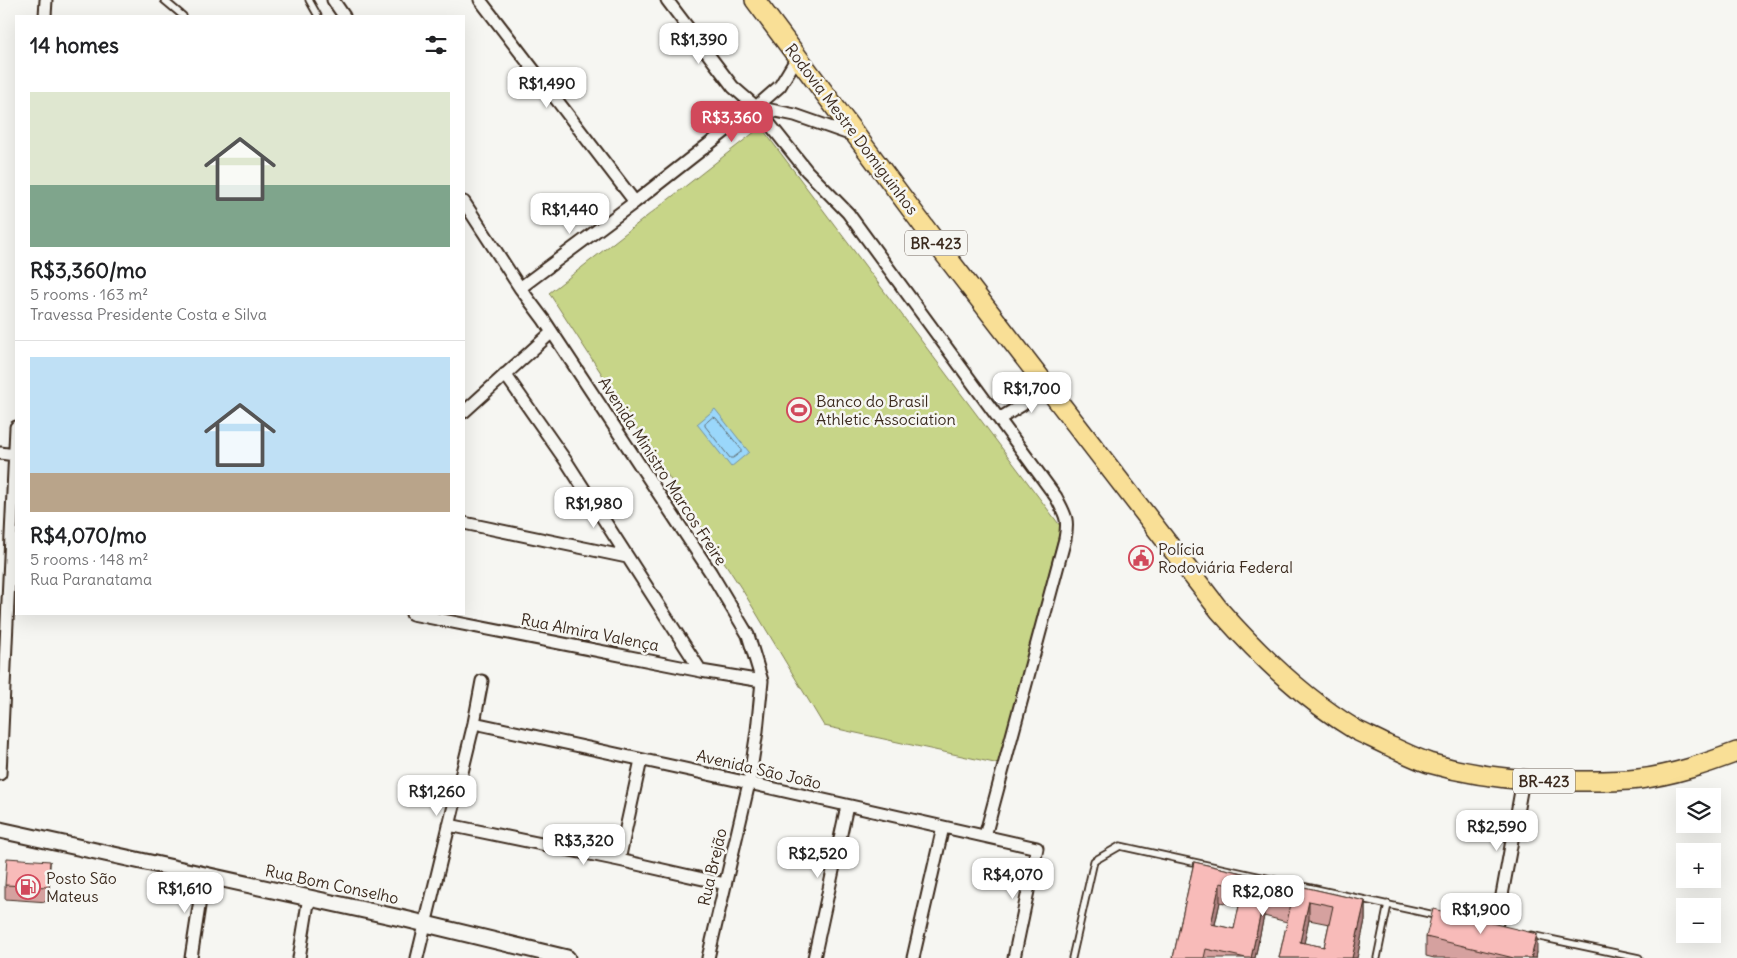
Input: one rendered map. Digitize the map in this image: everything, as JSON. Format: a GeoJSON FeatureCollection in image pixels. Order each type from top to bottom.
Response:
{"type":"FeatureCollection","features":[{"type":"Feature","properties":{"kind":"main road","name":"Rodovia Mestre Domiguinhos"},"geometry":{"type":"LineString","coordinates":[[755,0],[1041,381],[1220,611],[1250,646],[1287,679],[1356,730],[1413,757],[1459,770],[1502,779],[1599,782],[1638,779],[1701,766],[1737,752]]}},
{"type":"Feature","properties":{"kind":"street"},"geometry":{"type":"LineString","coordinates":[[45,15],[46,0]]}},
{"type":"Feature","properties":{"kind":"street"},"geometry":{"type":"LineString","coordinates":[[333,0],[343,15]]}},
{"type":"Feature","properties":{"kind":"street"},"geometry":{"type":"LineString","coordinates":[[480,0],[635,202]]}},
{"type":"Feature","properties":{"kind":"street"},"geometry":{"type":"LineString","coordinates":[[666,0],[733,87],[756,107],[807,171],[848,214],[1056,497],[1067,519],[1065,539],[985,836]]}},
{"type":"Feature","properties":{"kind":"street"},"geometry":{"type":"LineString","coordinates":[[520,288],[635,202],[756,107],[780,86],[798,56]]}},
{"type":"Feature","properties":{"kind":"street"},"geometry":{"type":"LineString","coordinates":[[756,107],[795,115],[858,137]]}},
{"type":"Feature","properties":{"kind":"street","name":"Avenida Ministro Marcos Freire"},"geometry":{"type":"LineString","coordinates":[[465,204],[711,573],[748,635],[762,681],[749,782]]}},
{"type":"Feature","properties":{"kind":"street"},"geometry":{"type":"LineString","coordinates":[[465,411],[552,332]]}},
{"type":"Feature","properties":{"kind":"street"},"geometry":{"type":"LineString","coordinates":[[505,374],[568,464],[701,671]]}},
{"type":"Feature","properties":{"kind":"street"},"geometry":{"type":"LineString","coordinates":[[999,419],[1022,405],[1041,381]]}},
{"type":"Feature","properties":{"kind":"street"},"geometry":{"type":"LineString","coordinates":[[0,453],[15,455],[0,774]]}},
{"type":"Feature","properties":{"kind":"street"},"geometry":{"type":"LineString","coordinates":[[465,523],[627,558]]}},
{"type":"Feature","properties":{"kind":"street","name":"Rua Almira Valença"},"geometry":{"type":"LineString","coordinates":[[417,615],[701,671],[762,681]]}},
{"type":"Feature","properties":{"kind":"street"},"geometry":{"type":"LineString","coordinates":[[417,958],[474,723],[482,681]]}},
{"type":"Feature","properties":{"kind":"street","name":"Avenida São João"},"geometry":{"type":"LineString","coordinates":[[474,723],[749,782],[847,806],[1037,848],[1014,958]]}},
{"type":"Feature","properties":{"kind":"street"},"geometry":{"type":"LineString","coordinates":[[618,860],[641,760]]}},
{"type":"Feature","properties":{"kind":"street"},"geometry":{"type":"LineString","coordinates":[[1496,928],[1523,780]]}},
{"type":"Feature","properties":{"kind":"street","name":"Rua Brejão"},"geometry":{"type":"LineString","coordinates":[[708,958],[749,782]]}},
{"type":"Feature","properties":{"kind":"street"},"geometry":{"type":"LineString","coordinates":[[814,958],[847,806]]}},
{"type":"Feature","properties":{"kind":"street"},"geometry":{"type":"LineString","coordinates":[[449,825],[725,884]]}},
{"type":"Feature","properties":{"kind":"street"},"geometry":{"type":"LineString","coordinates":[[913,958],[943,827]]}},
{"type":"Feature","properties":{"kind":"street","name":"Rua Bom Conselho"},"geometry":{"type":"LineString","coordinates":[[0,830],[426,924],[526,954],[567,958]]}},
{"type":"Feature","properties":{"kind":"street"},"geometry":{"type":"LineString","coordinates":[[191,958],[204,874]]}},
{"type":"Feature","properties":{"kind":"street"},"geometry":{"type":"LineString","coordinates":[[299,958],[309,897]]}},
{"type":"Feature","properties":{"kind":"lane"},"geometry":{"type":"LineString","coordinates":[[164,0],[182,15]]}},
{"type":"Feature","properties":{"kind":"lane"},"geometry":{"type":"LineString","coordinates":[[309,0],[317,15]]}},
{"type":"Feature","properties":{"kind":"lane"},"geometry":{"type":"LineString","coordinates":[[1072,958],[1094,861],[1120,846],[1442,916]]}},
{"type":"Feature","properties":{"kind":"lane"},"geometry":{"type":"LineString","coordinates":[[1376,958],[1388,904]]}},
{"type":"Feature","properties":{"kind":"lane"},"geometry":{"type":"LineString","coordinates":[[1525,934],[1611,955],[1639,958]]}},
{"type":"Feature","properties":{"kind":"green space","name":"Banco do Brasil Athletic Association"},"geometry":{"type":"Polygon","coordinates":[[[761,127],[1061,527],[999,764],[824,726],[743,591],[549,293],[761,127]]]}},
{"type":"Feature","properties":{"kind":"water"},"geometry":{"type":"Polygon","coordinates":[[[715,409],[749,452],[731,467],[697,424],[715,409]]]}},
{"type":"Feature","properties":{"kind":"building"},"geometry":{"type":"Polygon","coordinates":[[[7,858],[50,861],[48,887],[5,885],[7,858]]]}},
{"type":"Feature","properties":{"kind":"building"},"geometry":{"type":"Polygon","coordinates":[[[1194,862],[1365,901],[1352,958],[1279,958],[1291,904],[1264,898],[1251,958],[1206,949],[1204,958],[1173,958],[1194,862]],[[1220,883],[1211,924],[1234,929],[1243,888],[1220,883]],[[1309,901],[1300,942],[1324,947],[1333,906],[1309,901]]]}},
{"type":"Feature","properties":{"kind":"building"},"geometry":{"type":"Polygon","coordinates":[[[1433,909],[1537,934],[1531,958],[1514,958],[1426,937],[1433,909]]]}},
{"type":"Feature","properties":{"kind":"place","name":"Banco do Brasil Athletic Association"},"geometry":{"type":"Point","coordinates":[799,410]}},
{"type":"Feature","properties":{"kind":"place","name":"Polícia Rodoviária Federal"},"geometry":{"type":"Point","coordinates":[1141,558]}},
{"type":"Feature","properties":{"kind":"place","name":"Posto São Mateus"},"geometry":{"type":"Point","coordinates":[28,887]}}]}
